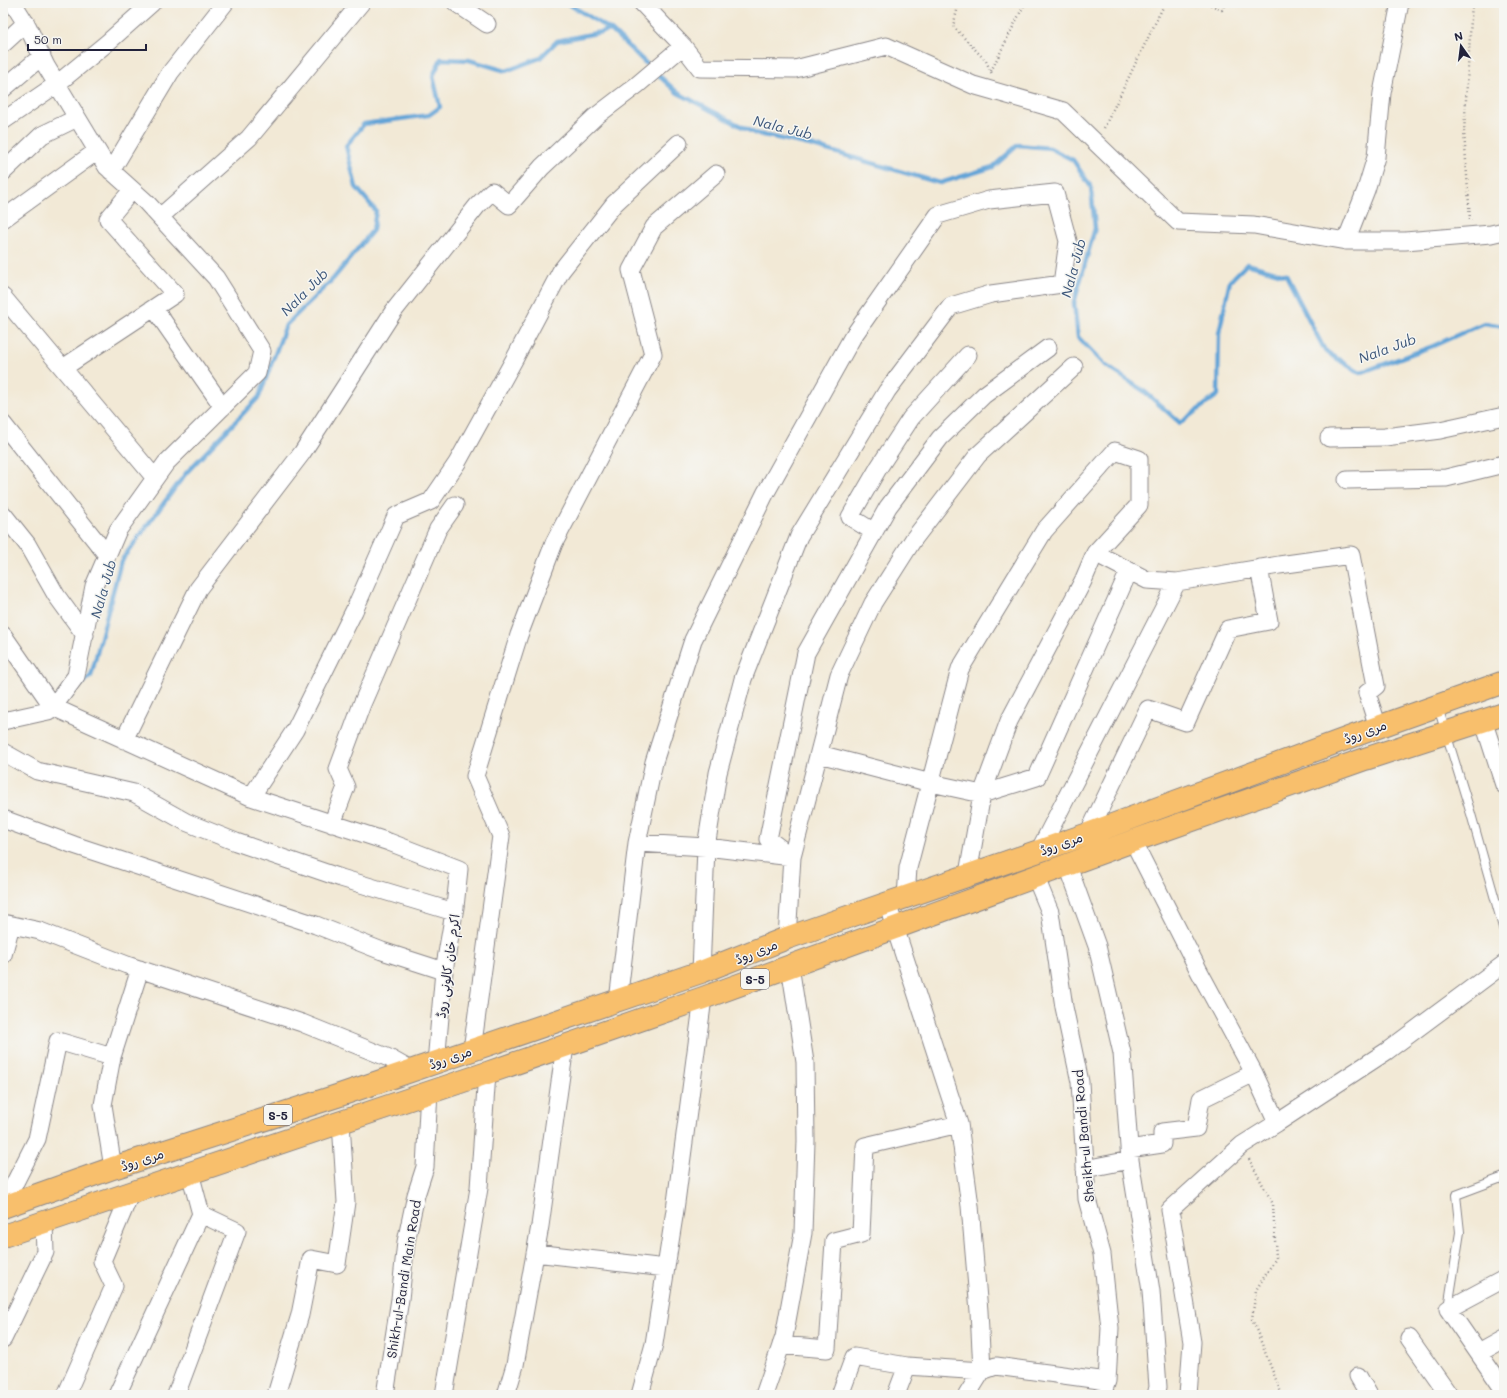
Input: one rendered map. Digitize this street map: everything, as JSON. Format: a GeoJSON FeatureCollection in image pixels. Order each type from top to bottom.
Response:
{"type":"FeatureCollection","features":[{"type":"Feature","properties":{"kind":"main road","name":"مری روڈ"},"geometry":{"type":"LineString","coordinates":[[3,1207],[114,1168],[436,1063],[701,972],[787,938],[968,874],[1088,834],[1378,726],[1504,682]]}},
{"type":"Feature","properties":{"kind":"main road","name":"مری روڈ"},"geometry":{"type":"LineString","coordinates":[[3,1236],[565,1046],[896,929],[1133,842],[1358,762],[1504,714]]}},
{"type":"Feature","properties":{"kind":"main road"},"geometry":{"type":"LineString","coordinates":[[158,1154],[166,1181]]}},
{"type":"Feature","properties":{"kind":"street"},"geometry":{"type":"LineString","coordinates":[[3,10],[11,3],[26,23],[57,84],[107,167],[160,217],[216,278],[262,351],[257,373],[166,463],[118,530],[94,586],[76,676],[53,707],[48,710],[3,721]]}},
{"type":"Feature","properties":{"kind":"street"},"geometry":{"type":"LineString","coordinates":[[3,120],[57,84],[107,43],[152,3]]}},
{"type":"Feature","properties":{"kind":"street"},"geometry":{"type":"LineString","coordinates":[[111,171],[170,72],[225,3]]}},
{"type":"Feature","properties":{"kind":"street"},"geometry":{"type":"LineString","coordinates":[[160,217],[249,138],[361,3]]}},
{"type":"Feature","properties":{"kind":"street"},"geometry":{"type":"LineString","coordinates":[[456,3],[488,24]]}},
{"type":"Feature","properties":{"kind":"street"},"geometry":{"type":"LineString","coordinates":[[642,3],[683,46],[700,68],[795,69],[886,46],[973,85],[1063,111],[1178,222],[1254,225],[1346,241],[1405,241],[1491,234],[1504,231]]}},
{"type":"Feature","properties":{"kind":"street"},"geometry":{"type":"LineString","coordinates":[[1346,241],[1366,190],[1376,157],[1382,93],[1400,3]]}},
{"type":"Feature","properties":{"kind":"street"},"geometry":{"type":"LineString","coordinates":[[3,44],[26,23]]}},
{"type":"Feature","properties":{"kind":"street"},"geometry":{"type":"LineString","coordinates":[[124,740],[198,589],[302,452],[393,312],[477,206],[492,191],[508,205],[542,167],[595,117],[638,85],[683,46]]}},
{"type":"Feature","properties":{"kind":"street"},"geometry":{"type":"LineString","coordinates":[[3,89],[42,56]]}},
{"type":"Feature","properties":{"kind":"street"},"geometry":{"type":"LineString","coordinates":[[3,172],[42,134],[77,118]]}},
{"type":"Feature","properties":{"kind":"street"},"geometry":{"type":"LineString","coordinates":[[251,797],[294,730],[354,611],[396,516],[431,500],[457,463],[561,271],[614,204],[678,143]]}},
{"type":"Feature","properties":{"kind":"street"},"geometry":{"type":"LineString","coordinates":[[3,219],[97,151]]}},
{"type":"Feature","properties":{"kind":"street"},"geometry":{"type":"LineString","coordinates":[[472,1050],[501,836],[475,776],[519,635],[554,543],[653,354],[631,270],[654,227],[716,174]]}},
{"type":"Feature","properties":{"kind":"street"},"geometry":{"type":"LineString","coordinates":[[63,368],[175,294],[108,219],[132,190]]}},
{"type":"Feature","properties":{"kind":"street"},"geometry":{"type":"LineString","coordinates":[[618,1001],[637,843],[654,762],[693,640],[765,494],[852,338],[938,215],[989,200],[1055,193],[1068,240],[1062,284],[991,294],[951,306],[887,391],[799,536],[743,679],[718,773],[706,847],[701,972]]}},
{"type":"Feature","properties":{"kind":"street"},"geometry":{"type":"LineString","coordinates":[[3,297],[155,478]]}},
{"type":"Feature","properties":{"kind":"street"},"geometry":{"type":"LineString","coordinates":[[154,308],[223,407]]}},
{"type":"Feature","properties":{"kind":"street"},"geometry":{"type":"LineString","coordinates":[[792,857],[768,839],[806,653],[888,507],[940,438],[984,395],[1048,348]]}},
{"type":"Feature","properties":{"kind":"street"},"geometry":{"type":"LineString","coordinates":[[874,532],[850,517],[879,467],[911,418],[968,355]]}},
{"type":"Feature","properties":{"kind":"street"},"geometry":{"type":"LineString","coordinates":[[787,938],[792,857],[839,675],[873,603],[913,540],[978,455],[1074,367]]}},
{"type":"Feature","properties":{"kind":"street"},"geometry":{"type":"LineString","coordinates":[[1329,438],[1385,438],[1440,430],[1504,416]]}},
{"type":"Feature","properties":{"kind":"street"},"geometry":{"type":"LineString","coordinates":[[3,424],[107,555]]}},
{"type":"Feature","properties":{"kind":"street"},"geometry":{"type":"LineString","coordinates":[[968,874],[982,794],[1009,720],[1083,581],[1095,553],[1139,506],[1139,459],[1115,451],[1044,531],[960,669],[908,868],[896,900],[896,929],[959,1124],[970,1206],[979,1311],[982,1371],[968,1395]]}},
{"type":"Feature","properties":{"kind":"street"},"geometry":{"type":"LineString","coordinates":[[1347,480],[1446,478],[1504,464]]}},
{"type":"Feature","properties":{"kind":"street"},"geometry":{"type":"LineString","coordinates":[[3,635],[53,707],[251,797],[332,824],[346,787],[338,769],[362,704],[438,529],[455,505]]}},
{"type":"Feature","properties":{"kind":"street"},"geometry":{"type":"LineString","coordinates":[[3,514],[27,544],[56,595],[85,635]]}},
{"type":"Feature","properties":{"kind":"street"},"geometry":{"type":"LineString","coordinates":[[1095,553],[1147,580],[1177,582],[1259,568],[1351,555],[1376,686],[1367,693],[1378,726]]}},
{"type":"Feature","properties":{"kind":"street"},"geometry":{"type":"LineString","coordinates":[[1088,834],[1148,709],[1186,722],[1228,628],[1269,621],[1259,568]]}},
{"type":"Feature","properties":{"kind":"street"},"geometry":{"type":"LineString","coordinates":[[819,754],[930,783],[982,794],[1037,777],[1129,571]]}},
{"type":"Feature","properties":{"kind":"street"},"geometry":{"type":"LineString","coordinates":[[1039,851],[1177,582]]}},
{"type":"Feature","properties":{"kind":"street"},"geometry":{"type":"LineString","coordinates":[[1483,720],[1504,785]]}},
{"type":"Feature","properties":{"kind":"street"},"geometry":{"type":"LineString","coordinates":[[3,752],[37,771],[134,793],[186,822],[236,842],[341,878],[454,912]]}},
{"type":"Feature","properties":{"kind":"street"},"geometry":{"type":"LineString","coordinates":[[3,819],[74,845],[316,925],[382,951],[444,971]]}},
{"type":"Feature","properties":{"kind":"street","name":"اکرم خان کالونی روڈ"},"geometry":{"type":"LineString","coordinates":[[332,824],[389,842],[459,869],[454,912],[444,971],[436,1063]]}},
{"type":"Feature","properties":{"kind":"street"},"geometry":{"type":"LineString","coordinates":[[1133,842],[1199,971],[1254,1073],[1277,1123]]}},
{"type":"Feature","properties":{"kind":"street"},"geometry":{"type":"LineString","coordinates":[[637,843],[706,847],[792,857]]}},
{"type":"Feature","properties":{"kind":"street"},"geometry":{"type":"LineString","coordinates":[[1068,866],[1097,946],[1122,1053],[1130,1155],[1150,1291],[1158,1388],[1156,1395]]}},
{"type":"Feature","properties":{"kind":"street","name":"Sheikh-ul Bandi Road"},"geometry":{"type":"LineString","coordinates":[[1036,878],[1050,912],[1064,1007],[1080,1082],[1087,1199],[1102,1254],[1110,1328],[1105,1388]]}},
{"type":"Feature","properties":{"kind":"street"},"geometry":{"type":"LineString","coordinates":[[3,955],[7,924],[40,931],[96,954],[302,1023],[390,1058],[412,1071]]}},
{"type":"Feature","properties":{"kind":"street"},"geometry":{"type":"LineString","coordinates":[[1188,1395],[1192,1342],[1170,1210],[1242,1145],[1386,1050],[1504,964]]}},
{"type":"Feature","properties":{"kind":"street"},"geometry":{"type":"LineString","coordinates":[[764,1395],[784,1336],[803,1233],[806,1140],[805,1062],[790,966]]}},
{"type":"Feature","properties":{"kind":"street"},"geometry":{"type":"LineString","coordinates":[[114,1168],[103,1105],[112,1057],[140,969]]}},
{"type":"Feature","properties":{"kind":"street"},"geometry":{"type":"LineString","coordinates":[[640,1395],[654,1344],[675,1210],[703,998]]}},
{"type":"Feature","properties":{"kind":"street"},"geometry":{"type":"LineString","coordinates":[[3,1207],[37,1139],[58,1041],[112,1057]]}},
{"type":"Feature","properties":{"kind":"street"},"geometry":{"type":"LineString","coordinates":[[506,1395],[515,1365],[535,1253],[565,1046]]}},
{"type":"Feature","properties":{"kind":"street"},"geometry":{"type":"LineString","coordinates":[[444,1395],[479,1188],[487,1073]]}},
{"type":"Feature","properties":{"kind":"street"},"geometry":{"type":"LineString","coordinates":[[1085,1169],[1162,1144],[1162,1132],[1196,1128],[1201,1099],[1254,1073]]}},
{"type":"Feature","properties":{"kind":"street","name":"Shikh-ul-Bandi Main Road"},"geometry":{"type":"LineString","coordinates":[[385,1395],[400,1299],[406,1242],[416,1195],[425,1167],[429,1092]]}},
{"type":"Feature","properties":{"kind":"street"},"geometry":{"type":"LineString","coordinates":[[276,1395],[300,1315],[310,1259],[337,1264],[346,1202],[341,1122]]}},
{"type":"Feature","properties":{"kind":"street"},"geometry":{"type":"LineString","coordinates":[[781,1345],[827,1349],[834,1241],[861,1234],[865,1146],[959,1124]]}},
{"type":"Feature","properties":{"kind":"street"},"geometry":{"type":"LineString","coordinates":[[117,1395],[201,1214],[190,1173]]}},
{"type":"Feature","properties":{"kind":"street"},"geometry":{"type":"LineString","coordinates":[[66,1395],[114,1286],[102,1261],[131,1192]]}},
{"type":"Feature","properties":{"kind":"street"},"geometry":{"type":"LineString","coordinates":[[176,1395],[237,1231],[201,1214]]}},
{"type":"Feature","properties":{"kind":"street"},"geometry":{"type":"LineString","coordinates":[[3,1339],[45,1252],[44,1223]]}},
{"type":"Feature","properties":{"kind":"street"},"geometry":{"type":"LineString","coordinates":[[535,1253],[666,1268]]}},
{"type":"Feature","properties":{"kind":"street"},"geometry":{"type":"LineString","coordinates":[[1504,1279],[1448,1309],[1504,1390]]}},
{"type":"Feature","properties":{"kind":"street"},"geometry":{"type":"LineString","coordinates":[[1409,1338],[1449,1395]]}},
{"type":"Feature","properties":{"kind":"street"},"geometry":{"type":"LineString","coordinates":[[1479,1353],[1504,1339]]}},
{"type":"Feature","properties":{"kind":"street"},"geometry":{"type":"LineString","coordinates":[[840,1395],[854,1357],[907,1366],[982,1371],[996,1366],[1105,1388]]}},
{"type":"Feature","properties":{"kind":"street"},"geometry":{"type":"LineString","coordinates":[[896,1395],[907,1366]]}},
{"type":"Feature","properties":{"kind":"street"},"geometry":{"type":"LineString","coordinates":[[1358,1376],[1369,1395]]}},
{"type":"Feature","properties":{"kind":"lane"},"geometry":{"type":"LineString","coordinates":[[1438,706],[1471,814],[1504,931]]}},
{"type":"Feature","properties":{"kind":"lane"},"geometry":{"type":"LineString","coordinates":[[1448,1309],[1460,1232],[1456,1195],[1504,1177]]}},
{"type":"Feature","properties":{"kind":"path"},"geometry":{"type":"LineString","coordinates":[[959,3],[953,26],[986,61],[1000,92]]}},
{"type":"Feature","properties":{"kind":"path"},"geometry":{"type":"LineString","coordinates":[[990,71],[1025,3]]}},
{"type":"Feature","properties":{"kind":"path"},"geometry":{"type":"LineString","coordinates":[[1097,143],[1165,3]]}},
{"type":"Feature","properties":{"kind":"path"},"geometry":{"type":"LineString","coordinates":[[1207,3],[1222,10],[1225,3]]}},
{"type":"Feature","properties":{"kind":"path"},"geometry":{"type":"LineString","coordinates":[[1471,236],[1464,132],[1472,3]]}},
{"type":"Feature","properties":{"kind":"path"},"geometry":{"type":"LineString","coordinates":[[1242,1145],[1273,1204],[1276,1258],[1256,1290],[1252,1319],[1282,1395]]}},
{"type":"Feature","properties":{"kind":"waterway","name":"Nala Jub"},"geometry":{"type":"LineString","coordinates":[[567,3],[611,30],[651,68]]}},
{"type":"Feature","properties":{"kind":"waterway","name":"Nala Jub"},"geometry":{"type":"LineString","coordinates":[[75,689],[91,676],[121,561],[186,473],[259,397],[286,325],[333,279],[373,230],[376,211],[356,187],[346,146],[364,124],[429,115],[440,107],[433,76],[441,59],[469,60],[506,71],[540,58],[557,41],[611,30]]}},
{"type":"Feature","properties":{"kind":"waterway","name":"Nala Jub"},"geometry":{"type":"LineString","coordinates":[[656,73],[678,93],[754,133],[810,145],[940,183],[993,167],[1018,145],[1050,148],[1073,160],[1091,187],[1095,228],[1074,303],[1078,337],[1105,365],[1145,392],[1180,423],[1218,395],[1219,333],[1230,281],[1247,264],[1286,275],[1325,351],[1360,373],[1433,346],[1484,323],[1504,326]]}}]}
